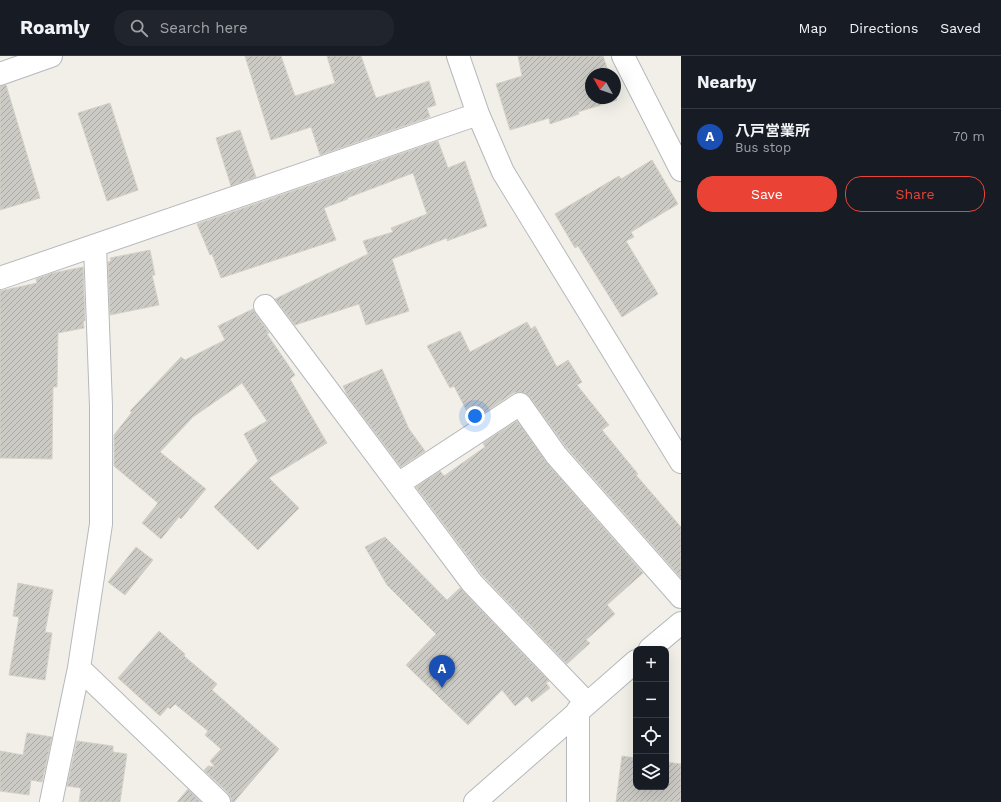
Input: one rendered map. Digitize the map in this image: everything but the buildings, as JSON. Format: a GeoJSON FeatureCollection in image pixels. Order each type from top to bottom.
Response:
{"type":"FeatureCollection","features":[{"type":"Feature","properties":{"kind":"street"},"geometry":{"type":"LineString","coordinates":[[0,74],[51,56]]}},
{"type":"Feature","properties":{"kind":"street"},"geometry":{"type":"LineString","coordinates":[[458,56],[478,114],[503,172],[681,462]]}},
{"type":"Feature","properties":{"kind":"street"},"geometry":{"type":"LineString","coordinates":[[623,56],[681,170]]}},
{"type":"Feature","properties":{"kind":"street"},"geometry":{"type":"LineString","coordinates":[[0,278],[478,114]]}},
{"type":"Feature","properties":{"kind":"street"},"geometry":{"type":"LineString","coordinates":[[51,802],[80,668],[101,524],[101,406],[96,246]]}},
{"type":"Feature","properties":{"kind":"street"},"geometry":{"type":"LineString","coordinates":[[265,306],[472,583],[582,707],[578,802]]}},
{"type":"Feature","properties":{"kind":"street"},"geometry":{"type":"LineString","coordinates":[[398,484],[520,404],[556,455],[681,597]]}},
{"type":"Feature","properties":{"kind":"street"},"geometry":{"type":"LineString","coordinates":[[653,646],[681,622]]}},
{"type":"Feature","properties":{"kind":"street"},"geometry":{"type":"LineString","coordinates":[[476,802],[633,664]]}},
{"type":"Feature","properties":{"kind":"street"},"geometry":{"type":"LineString","coordinates":[[80,668],[219,802]]}},
{"type":"Feature","properties":{"kind":"place","name":"八戸営業所"},"geometry":{"type":"Point","coordinates":[442,688]}}]}
